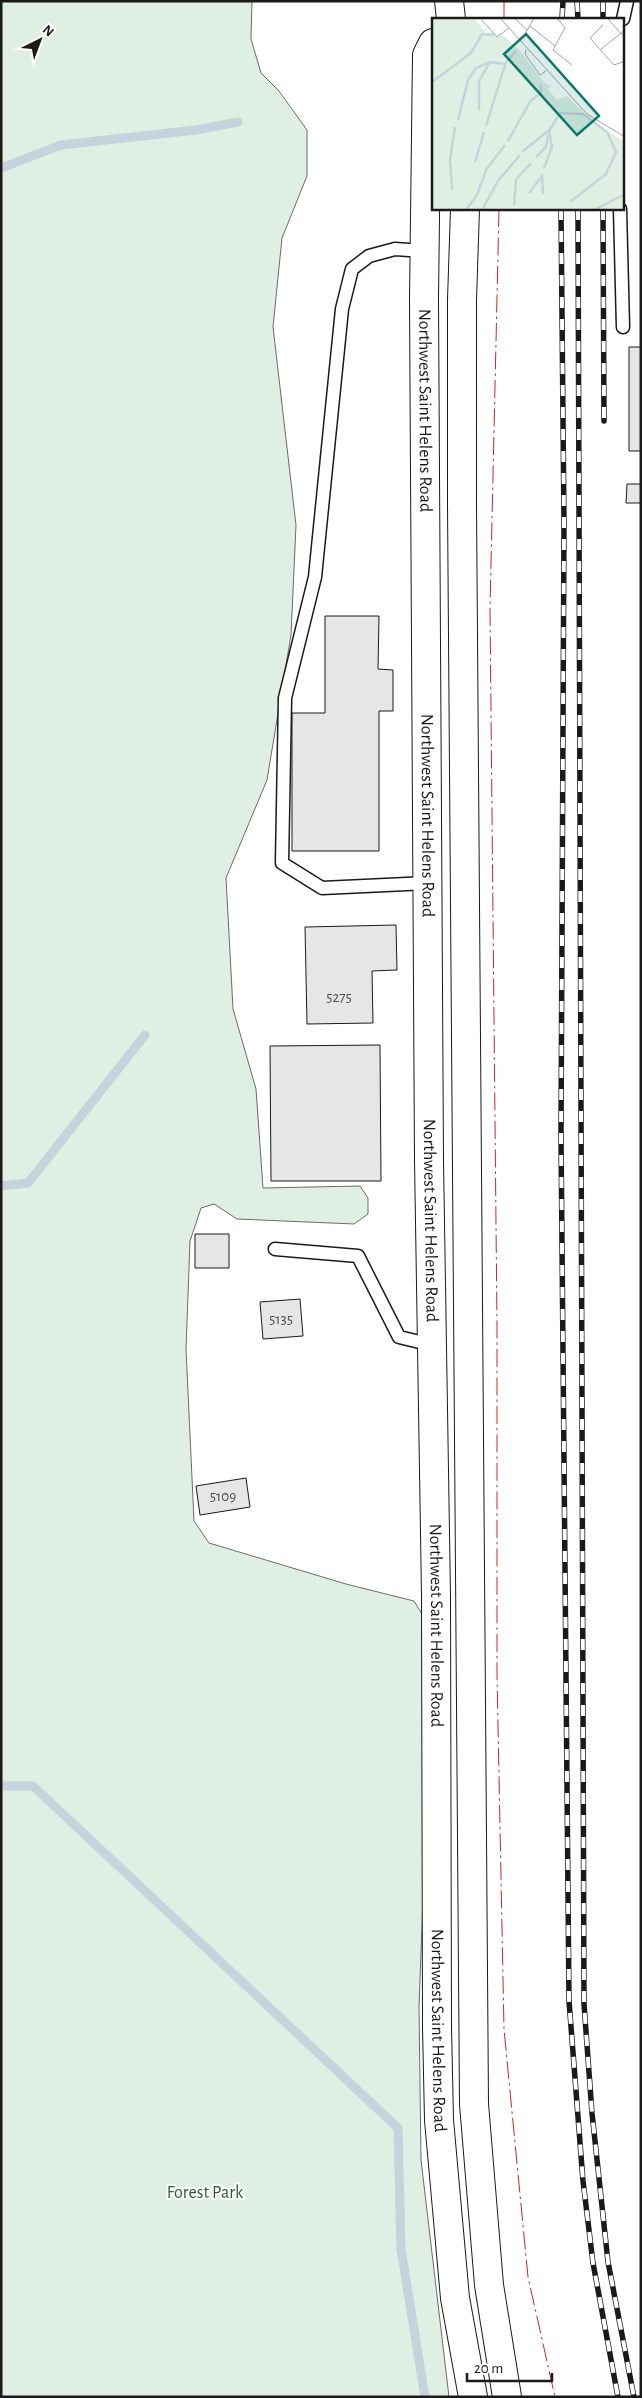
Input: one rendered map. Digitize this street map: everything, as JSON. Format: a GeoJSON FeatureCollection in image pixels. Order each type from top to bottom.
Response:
{"type":"FeatureCollection","features":[{"type":"Feature","properties":{"kind":"highway","name":"Northwest Saint Helens Road"},"geometry":{"type":"LineString","coordinates":[[432,45],[427,55],[424,251],[439,2120],[455,2298],[473,2397]]}},
{"type":"Feature","properties":{"kind":"highway","name":"Northwest Saint Helens Road"},"geometry":{"type":"LineString","coordinates":[[465,210],[462,300],[462,504],[474,2104],[489,2284],[507,2397]]}},
{"type":"Feature","properties":{"kind":"lane"},"geometry":{"type":"LineString","coordinates":[[623,18],[627,1]]}},
{"type":"Feature","properties":{"kind":"lane"},"geometry":{"type":"LineString","coordinates":[[620,210],[623,327]]}},
{"type":"Feature","properties":{"kind":"lane"},"geometry":{"type":"LineString","coordinates":[[424,251],[395,249],[369,256],[352,269],[342,309],[315,577],[285,698],[282,863],[322,888],[428,883]]}},
{"type":"Feature","properties":{"kind":"lane"},"geometry":{"type":"LineString","coordinates":[[274,1249],[358,1256],[399,1337],[432,1345]]}},
{"type":"Feature","properties":{"kind":"green space","name":"Forest Park"},"geometry":{"type":"Polygon","coordinates":[[[1,1],[252,1],[251,39],[261,73],[279,91],[307,130],[307,176],[282,238],[273,327],[296,525],[291,635],[267,780],[226,878],[233,1009],[256,1089],[263,1188],[360,1186],[368,1198],[368,1214],[354,1224],[237,1219],[214,1204],[201,1208],[190,1241],[186,1349],[194,1521],[209,1543],[346,1584],[414,1601],[433,1632],[419,2007],[421,2160],[449,2397],[1,2397],[1,1]]]}},
{"type":"Feature","properties":{"kind":"building"},"geometry":{"type":"Polygon","coordinates":[[[629,347],[641,347],[641,451],[629,451],[629,347]]]}},
{"type":"Feature","properties":{"kind":"building"},"geometry":{"type":"Polygon","coordinates":[[[627,484],[641,484],[641,503],[626,503],[627,484]]]}},
{"type":"Feature","properties":{"kind":"building"},"geometry":{"type":"Polygon","coordinates":[[[325,616],[379,616],[378,669],[393,670],[393,711],[379,711],[379,851],[292,851],[292,713],[325,713],[325,616]]]}},
{"type":"Feature","properties":{"kind":"building"},"geometry":{"type":"Polygon","coordinates":[[[396,925],[397,970],[372,971],[373,1023],[307,1024],[305,927],[396,925]]]}},
{"type":"Feature","properties":{"kind":"building"},"geometry":{"type":"Polygon","coordinates":[[[380,1045],[381,1181],[271,1181],[270,1046],[380,1045]]]}},
{"type":"Feature","properties":{"kind":"building"},"geometry":{"type":"Polygon","coordinates":[[[195,1234],[229,1234],[229,1268],[195,1268],[195,1234]]]}},
{"type":"Feature","properties":{"kind":"building"},"geometry":{"type":"Polygon","coordinates":[[[300,1299],[303,1336],[263,1339],[260,1302],[300,1299]]]}},
{"type":"Feature","properties":{"kind":"building"},"geometry":{"type":"Polygon","coordinates":[[[246,1478],[250,1507],[200,1515],[196,1486],[246,1478]]]}},
{"type":"Feature","properties":{"kind":"waterway"},"geometry":{"type":"LineString","coordinates":[[1,168],[61,145],[196,130],[238,122]]}},
{"type":"Feature","properties":{"kind":"waterway"},"geometry":{"type":"LineString","coordinates":[[1,1186],[28,1183],[145,1035]]}},
{"type":"Feature","properties":{"kind":"waterway"},"geometry":{"type":"LineString","coordinates":[[1,1786],[33,1786],[398,2128],[401,2249],[425,2397]]}},
{"type":"Feature","properties":{"kind":"railway"},"geometry":{"type":"LineString","coordinates":[[562,18],[563,1]]}},
{"type":"Feature","properties":{"kind":"railway"},"geometry":{"type":"LineString","coordinates":[[577,1],[578,18]]}},
{"type":"Feature","properties":{"kind":"railway"},"geometry":{"type":"LineString","coordinates":[[603,1],[603,18]]}},
{"type":"Feature","properties":{"kind":"railway"},"geometry":{"type":"LineString","coordinates":[[561,210],[564,523],[561,1136],[569,2001],[583,2181],[593,2263],[618,2397]]}},
{"type":"Feature","properties":{"kind":"railway"},"geometry":{"type":"LineString","coordinates":[[578,210],[584,2004],[592,2113],[608,2262],[634,2397]]}},
{"type":"Feature","properties":{"kind":"railway"},"geometry":{"type":"LineString","coordinates":[[603,210],[604,421]]}},
{"type":"Feature","properties":{"kind":"power"},"geometry":{"type":"LineString","coordinates":[[504,1],[504,18]]}},
{"type":"Feature","properties":{"kind":"power"},"geometry":{"type":"LineString","coordinates":[[499,210],[490,609],[497,1325],[497,1674],[504,2029],[528,2277],[555,2397]]}}]}
